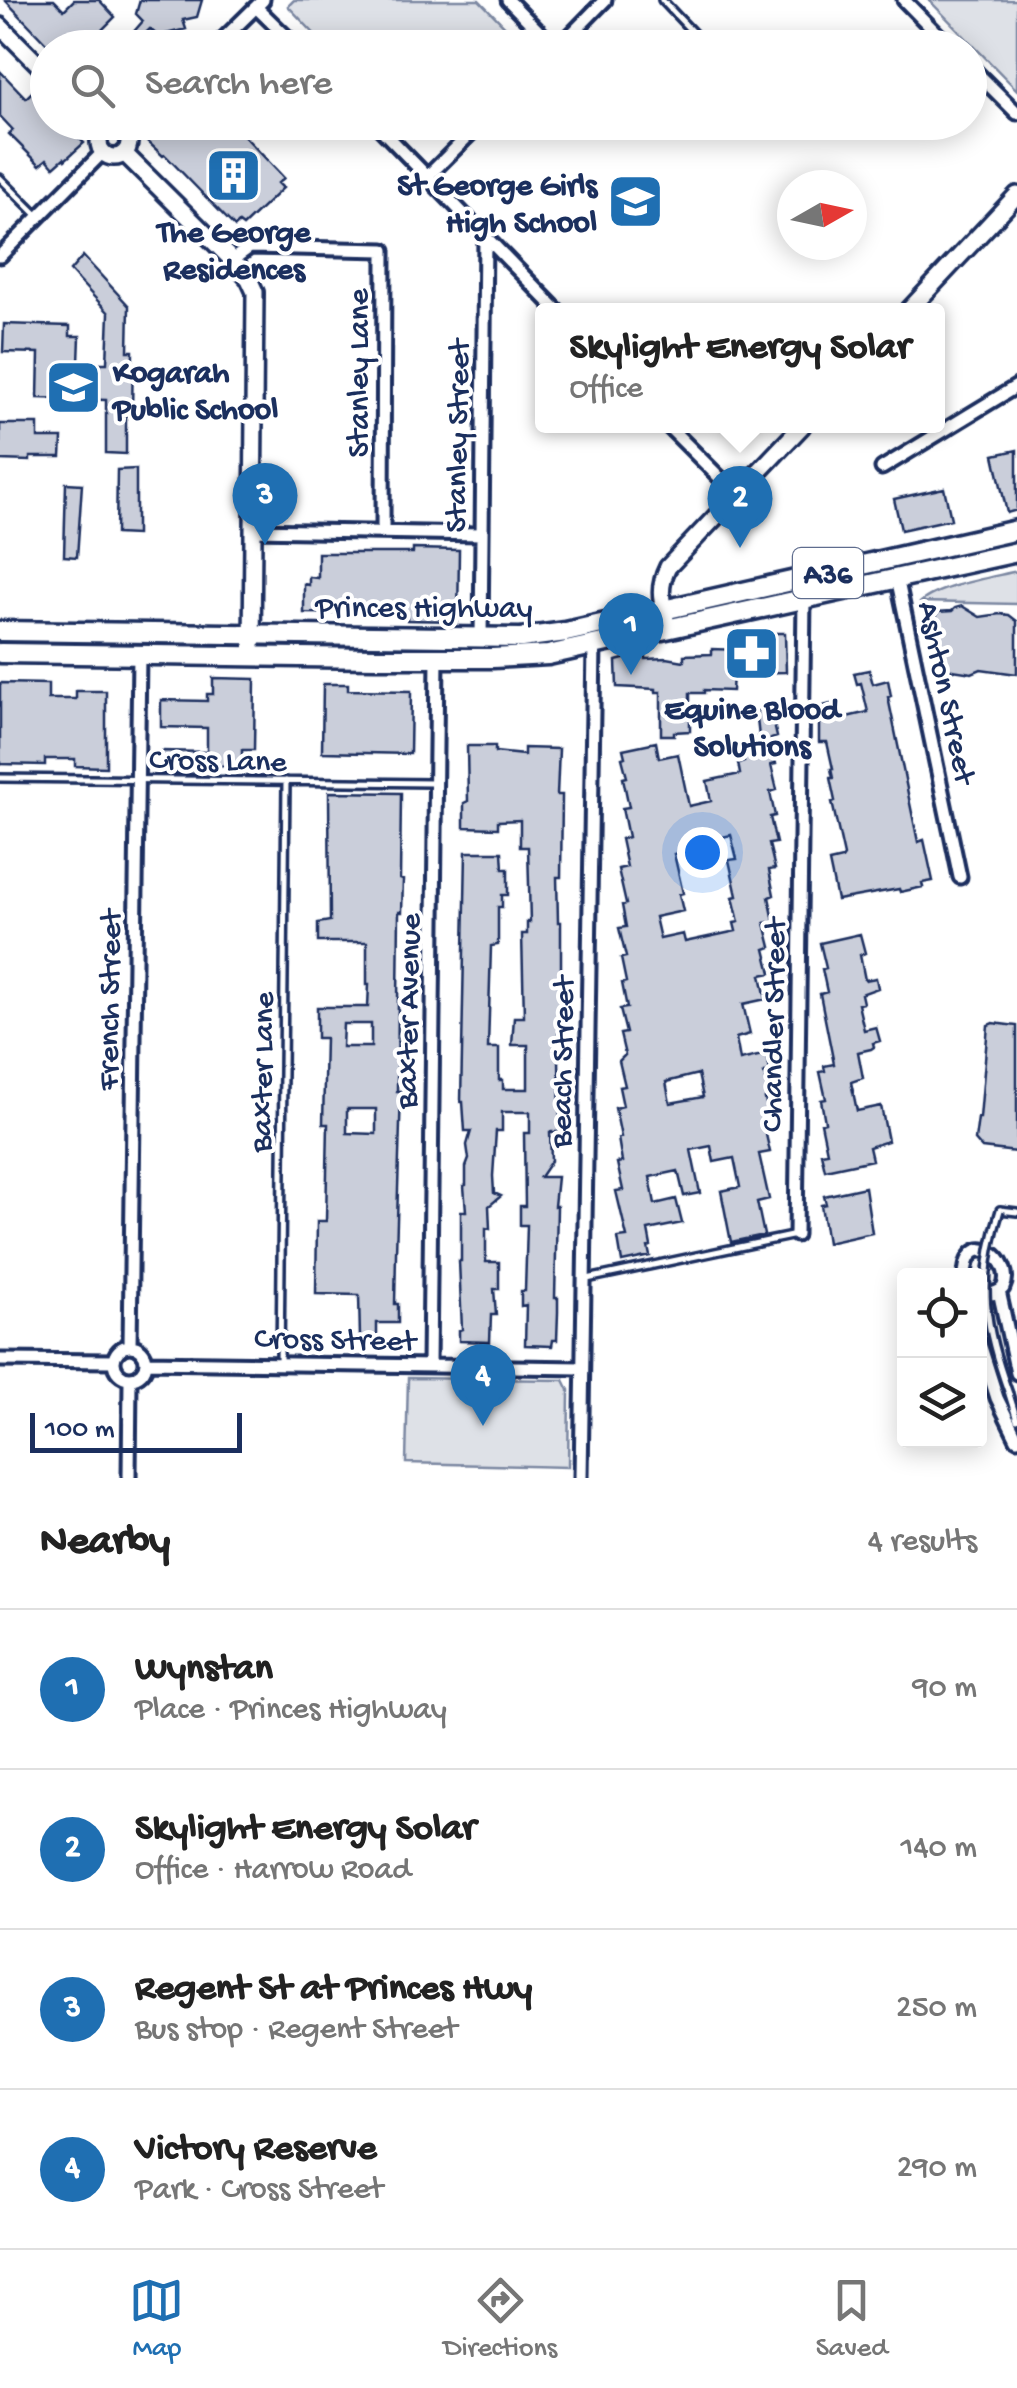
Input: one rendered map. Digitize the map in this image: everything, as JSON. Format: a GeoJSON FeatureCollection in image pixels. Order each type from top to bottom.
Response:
{"type":"FeatureCollection","features":[{"type":"Feature","properties":{"kind":"highway","name":"Princes Highway"},"geometry":{"type":"LineString","coordinates":[[0,653],[531,657],[594,646],[666,619],[1017,530]]}},
{"type":"Feature","properties":{"kind":"highway","name":"Princes Highway"},"geometry":{"type":"LineString","coordinates":[[0,632],[521,638],[804,599],[1017,552]]}},
{"type":"Feature","properties":{"kind":"main road"},"geometry":{"type":"LineString","coordinates":[[0,26],[30,56]]}},
{"type":"Feature","properties":{"kind":"main road"},"geometry":{"type":"LineString","coordinates":[[100,140],[103,152],[115,157],[124,153],[129,140]]}},
{"type":"Feature","properties":{"kind":"main road"},"geometry":{"type":"LineString","coordinates":[[124,153],[232,260],[249,279],[256,297],[252,655]]}},
{"type":"Feature","properties":{"kind":"main road"},"geometry":{"type":"LineString","coordinates":[[916,303],[1017,195]]}},
{"type":"Feature","properties":{"kind":"main road"},"geometry":{"type":"LineString","coordinates":[[666,619],[660,581],[668,567],[796,433]]}},
{"type":"Feature","properties":{"kind":"street"},"geometry":{"type":"LineString","coordinates":[[508,0],[538,30]]}},
{"type":"Feature","properties":{"kind":"street"},"geometry":{"type":"LineString","coordinates":[[574,30],[605,0]]}},
{"type":"Feature","properties":{"kind":"street"},"geometry":{"type":"LineString","coordinates":[[904,0],[933,30]]}},
{"type":"Feature","properties":{"kind":"street"},"geometry":{"type":"LineString","coordinates":[[233,30],[260,4],[282,30]]}},
{"type":"Feature","properties":{"kind":"street"},"geometry":{"type":"LineString","coordinates":[[987,83],[1017,113]]}},
{"type":"Feature","properties":{"kind":"street"},"geometry":{"type":"LineString","coordinates":[[392,140],[551,303]]}},
{"type":"Feature","properties":{"kind":"street"},"geometry":{"type":"LineString","coordinates":[[428,176],[464,140]]}},
{"type":"Feature","properties":{"kind":"street"},"geometry":{"type":"LineString","coordinates":[[0,256],[103,152]]}},
{"type":"Feature","properties":{"kind":"street","name":"Stanley Street"},"geometry":{"type":"LineString","coordinates":[[481,638],[484,235]]}},
{"type":"Feature","properties":{"kind":"street","name":"Stanley Lane"},"geometry":{"type":"LineString","coordinates":[[232,260],[250,246],[384,250],[383,532]]}},
{"type":"Feature","properties":{"kind":"street"},"geometry":{"type":"LineString","coordinates":[[945,430],[1017,386]]}},
{"type":"Feature","properties":{"kind":"street"},"geometry":{"type":"LineString","coordinates":[[675,433],[737,496]]}},
{"type":"Feature","properties":{"kind":"street"},"geometry":{"type":"LineString","coordinates":[[882,468],[940,433]]}},
{"type":"Feature","properties":{"kind":"street"},"geometry":{"type":"LineString","coordinates":[[253,530],[481,534]]}},
{"type":"Feature","properties":{"kind":"street","name":"Ashton Street"},"geometry":{"type":"LineString","coordinates":[[897,577],[960,877]]}},
{"type":"Feature","properties":{"kind":"street","name":"Chandler Street"},"geometry":{"type":"LineString","coordinates":[[796,1235],[804,599]]}},
{"type":"Feature","properties":{"kind":"street","name":"Beach Street"},"geometry":{"type":"LineString","coordinates":[[581,1478],[594,646]]}},
{"type":"Feature","properties":{"kind":"street","name":"French Street"},"geometry":{"type":"LineString","coordinates":[[130,1346],[139,655]]}},
{"type":"Feature","properties":{"kind":"street","name":"Baxter Avenue"},"geometry":{"type":"LineString","coordinates":[[429,1366],[437,658]]}},
{"type":"Feature","properties":{"kind":"street"},"geometry":{"type":"LineString","coordinates":[[966,1268],[974,1254],[988,1250],[1000,1254],[1015,1252]]}},
{"type":"Feature","properties":{"kind":"street"},"geometry":{"type":"LineString","coordinates":[[987,1294],[999,1291],[1013,1268],[1000,1254]]}},
{"type":"Feature","properties":{"kind":"street"},"geometry":{"type":"LineString","coordinates":[[999,1291],[1017,1374]]}},
{"type":"Feature","properties":{"kind":"street"},"geometry":{"type":"LineString","coordinates":[[130,1346],[142,1351],[146,1362],[142,1374],[130,1378],[119,1374],[114,1361],[120,1350],[130,1346]]}},
{"type":"Feature","properties":{"kind":"street"},"geometry":{"type":"LineString","coordinates":[[984,1358],[997,1398],[1017,1439]]}},
{"type":"Feature","properties":{"kind":"street"},"geometry":{"type":"LineString","coordinates":[[0,1360],[114,1361]]}},
{"type":"Feature","properties":{"kind":"street","name":"Cross Street"},"geometry":{"type":"LineString","coordinates":[[146,1362],[582,1368]]}},
{"type":"Feature","properties":{"kind":"street"},"geometry":{"type":"LineString","coordinates":[[129,1478],[130,1378]]}},
{"type":"Feature","properties":{"kind":"lane"},"geometry":{"type":"LineString","coordinates":[[662,0],[690,30]]}},
{"type":"Feature","properties":{"kind":"lane"},"geometry":{"type":"LineString","coordinates":[[0,178],[38,216]]}},
{"type":"Feature","properties":{"kind":"lane","name":"Cross Lane"},"geometry":{"type":"LineString","coordinates":[[0,778],[436,783]]}},
{"type":"Feature","properties":{"kind":"lane","name":"Baxter Lane"},"geometry":{"type":"LineString","coordinates":[[280,1364],[286,781]]}},
{"type":"Feature","properties":{"kind":"lane"},"geometry":{"type":"LineString","coordinates":[[1017,1212],[1000,1210],[986,1274],[986,1311],[993,1348],[1017,1420]]}},
{"type":"Feature","properties":{"kind":"lane","name":"Chandler Street"},"geometry":{"type":"LineString","coordinates":[[584,1280],[796,1235]]}},
{"type":"Feature","properties":{"kind":"shaded area"},"geometry":{"type":"Polygon","coordinates":[[[294,0],[479,0],[508,30],[311,30],[288,6],[294,0]]]}},
{"type":"Feature","properties":{"kind":"shaded area"},"geometry":{"type":"Polygon","coordinates":[[[929,0],[1017,0],[1017,90],[987,59],[987,30],[958,30],[929,0]]]}},
{"type":"Feature","properties":{"kind":"shaded area"},"geometry":{"type":"Polygon","coordinates":[[[1017,571],[1017,604],[921,602],[953,587],[1017,571]]]}},
{"type":"Feature","properties":{"kind":"shaded area"},"geometry":{"type":"Polygon","coordinates":[[[408,1378],[564,1380],[569,1390],[568,1467],[406,1463],[408,1378]]]}},
{"type":"Feature","properties":{"kind":"building"},"geometry":{"type":"Polygon","coordinates":[[[5,0],[54,0],[64,10],[74,0],[99,0],[115,17],[102,30],[34,30],[5,0]]]}},
{"type":"Feature","properties":{"kind":"building"},"geometry":{"type":"Polygon","coordinates":[[[140,0],[202,0],[197,17],[183,20],[186,29],[182,30],[135,30],[143,21],[136,14],[140,0]]]}},
{"type":"Feature","properties":{"kind":"building"},"geometry":{"type":"Polygon","coordinates":[[[0,71],[26,98],[30,94],[30,140],[84,143],[54,167],[47,159],[40,165],[9,134],[13,130],[0,116],[0,71]]]}},
{"type":"Feature","properties":{"kind":"building","name":"The George Residences"},"geometry":{"type":"Polygon","coordinates":[[[248,140],[284,178],[278,183],[283,188],[243,226],[239,223],[235,227],[147,141],[248,140]]]}},
{"type":"Feature","properties":{"kind":"building"},"geometry":{"type":"Polygon","coordinates":[[[83,256],[129,306],[132,415],[126,415],[126,454],[106,453],[106,400],[38,398],[39,353],[3,352],[4,324],[70,326],[70,336],[80,336],[79,363],[107,363],[109,313],[70,271],[83,256]]]}},
{"type":"Feature","properties":{"kind":"building"},"geometry":{"type":"Polygon","coordinates":[[[0,424],[38,424],[38,438],[62,438],[61,457],[0,460],[0,424]]]}},
{"type":"Feature","properties":{"kind":"building"},"geometry":{"type":"Polygon","coordinates":[[[1017,450],[1017,510],[1007,513],[994,455],[1017,450]]]}},
{"type":"Feature","properties":{"kind":"building"},"geometry":{"type":"Polygon","coordinates":[[[136,469],[136,535],[116,534],[117,470],[136,469]]]}},
{"type":"Feature","properties":{"kind":"building"},"geometry":{"type":"Polygon","coordinates":[[[66,483],[82,484],[77,557],[64,556],[66,483]]]}},
{"type":"Feature","properties":{"kind":"building"},"geometry":{"type":"Polygon","coordinates":[[[944,488],[951,519],[901,530],[894,499],[944,488]]]}},
{"type":"Feature","properties":{"kind":"building"},"geometry":{"type":"Polygon","coordinates":[[[413,549],[459,550],[458,621],[407,620],[407,614],[304,613],[304,584],[309,585],[309,577],[318,578],[318,553],[413,553],[413,549]]]}},
{"type":"Feature","properties":{"kind":"building"},"geometry":{"type":"Polygon","coordinates":[[[962,606],[980,617],[1000,614],[1017,621],[1017,674],[946,669],[940,660],[934,660],[937,612],[962,606]]]}},
{"type":"Feature","properties":{"kind":"building"},"geometry":{"type":"Polygon","coordinates":[[[768,633],[785,633],[786,672],[733,673],[732,691],[690,693],[690,731],[661,735],[661,692],[617,687],[616,661],[646,653],[646,659],[684,661],[684,655],[712,654],[712,649],[740,650],[740,639],[768,639],[768,633]]]}},
{"type":"Feature","properties":{"kind":"building"},"geometry":{"type":"Polygon","coordinates":[[[869,670],[873,684],[888,680],[888,697],[918,842],[924,840],[933,881],[900,892],[899,889],[837,900],[829,862],[844,856],[832,802],[833,769],[827,742],[819,742],[819,707],[831,704],[834,720],[868,712],[861,683],[857,684],[854,673],[869,670]]]}},
{"type":"Feature","properties":{"kind":"building"},"geometry":{"type":"Polygon","coordinates":[[[213,678],[255,679],[254,750],[242,750],[242,766],[202,766],[201,774],[161,773],[161,751],[207,752],[207,728],[161,727],[161,700],[207,701],[207,694],[213,694],[213,678]]]}},
{"type":"Feature","properties":{"kind":"building"},"geometry":{"type":"Polygon","coordinates":[[[0,683],[48,684],[48,699],[76,699],[76,691],[106,691],[106,767],[75,766],[75,759],[45,759],[45,765],[0,764],[0,683]]]}},
{"type":"Feature","properties":{"kind":"building"},"geometry":{"type":"Polygon","coordinates":[[[323,684],[348,684],[348,690],[411,691],[410,754],[322,752],[323,684]]]}},
{"type":"Feature","properties":{"kind":"building"},"geometry":{"type":"Polygon","coordinates":[[[764,709],[767,721],[773,720],[777,737],[771,739],[776,764],[771,765],[777,790],[770,792],[776,843],[769,844],[775,869],[769,870],[774,921],[765,923],[771,947],[765,949],[771,973],[761,975],[766,999],[743,1004],[750,1034],[736,1038],[740,1060],[767,1054],[770,1071],[764,1073],[770,1098],[765,1099],[769,1118],[764,1126],[770,1152],[759,1154],[769,1199],[757,1202],[764,1235],[731,1242],[721,1191],[740,1187],[734,1158],[714,1162],[711,1146],[691,1150],[700,1193],[684,1196],[678,1171],[650,1177],[655,1204],[676,1199],[682,1223],[648,1230],[650,1256],[622,1262],[618,1238],[627,1237],[616,1191],[623,1190],[617,1163],[622,1162],[615,1108],[623,1106],[619,1087],[625,1086],[619,1061],[625,1055],[620,1034],[626,1033],[620,1009],[627,1008],[621,958],[626,957],[619,928],[626,927],[622,905],[626,904],[618,869],[627,867],[621,839],[628,837],[622,808],[629,807],[623,749],[656,742],[659,758],[678,754],[689,806],[711,801],[707,781],[740,774],[738,763],[744,762],[743,755],[756,749],[756,710],[764,709]],[[731,835],[701,842],[702,848],[674,854],[683,911],[655,917],[660,939],[683,934],[685,942],[736,931],[734,923],[739,922],[733,897],[737,896],[729,860],[737,859],[731,835]],[[698,1074],[666,1082],[670,1103],[703,1097],[698,1074]]]}},
{"type":"Feature","properties":{"kind":"building"},"geometry":{"type":"Polygon","coordinates":[[[467,746],[495,746],[495,752],[524,755],[524,748],[559,749],[561,1008],[556,1057],[560,1132],[550,1132],[551,1161],[540,1177],[557,1177],[554,1206],[558,1312],[557,1340],[553,1340],[552,1346],[525,1345],[526,1305],[521,1306],[527,1225],[520,1225],[520,1206],[525,1206],[524,1133],[530,1133],[530,1112],[502,1112],[502,1131],[496,1131],[494,1193],[501,1196],[489,1206],[486,1262],[499,1262],[499,1289],[494,1289],[496,1315],[491,1315],[490,1342],[459,1341],[461,1211],[466,1211],[464,1186],[471,1131],[465,1131],[461,1102],[466,852],[502,852],[503,869],[508,869],[508,895],[502,895],[502,907],[498,907],[498,945],[491,946],[488,1048],[499,1048],[499,1080],[503,1080],[503,1089],[528,1089],[528,1045],[512,1045],[514,1017],[524,1017],[522,934],[527,934],[530,922],[528,847],[520,847],[520,820],[498,821],[498,828],[464,827],[464,803],[468,801],[467,746]]]}},
{"type":"Feature","properties":{"kind":"building"},"geometry":{"type":"Polygon","coordinates":[[[329,792],[401,793],[403,880],[399,912],[397,1091],[401,1091],[395,1304],[398,1323],[377,1323],[377,1338],[360,1338],[359,1295],[316,1294],[317,1221],[326,1221],[328,1124],[323,1124],[325,1038],[317,1038],[317,1007],[368,1007],[369,984],[367,942],[318,942],[318,923],[330,921],[329,792]],[[343,1024],[342,1047],[371,1047],[371,1024],[343,1024]],[[347,1109],[347,1133],[376,1134],[376,1109],[347,1109]]]}},
{"type":"Feature","properties":{"kind":"building"},"geometry":{"type":"Polygon","coordinates":[[[860,934],[865,980],[876,978],[878,988],[861,994],[863,1003],[858,1004],[864,1030],[876,1027],[880,1041],[873,1043],[871,1049],[858,1052],[863,1078],[851,1082],[857,1111],[881,1106],[888,1141],[869,1147],[872,1160],[825,1170],[821,1153],[827,1152],[821,1100],[826,1099],[820,1072],[825,1071],[824,1066],[834,1064],[820,994],[827,992],[820,943],[860,934]]]}},
{"type":"Feature","properties":{"kind":"building"},"geometry":{"type":"Polygon","coordinates":[[[988,1025],[1017,1026],[1017,1152],[982,1148],[975,1140],[988,1025]]]}},
{"type":"Feature","properties":{"kind":"building"},"geometry":{"type":"Polygon","coordinates":[[[865,1187],[872,1233],[827,1243],[821,1205],[826,1204],[824,1196],[865,1187]]]}},
{"type":"Feature","properties":{"kind":"place","name":"The George Residences"},"geometry":{"type":"Point","coordinates":[234,176]}},
{"type":"Feature","properties":{"kind":"place","name":"St George Girls High School"},"geometry":{"type":"Point","coordinates":[636,201]}},
{"type":"Feature","properties":{"kind":"place","name":"Kogarah Public School"},"geometry":{"type":"Point","coordinates":[74,388]}},
{"type":"Feature","properties":{"kind":"place","name":"Regent St at Princes Hwy"},"geometry":{"type":"Point","coordinates":[265,545]}},
{"type":"Feature","properties":{"kind":"place","name":"Skylight Energy Solar"},"geometry":{"type":"Point","coordinates":[740,548]}},
{"type":"Feature","properties":{"kind":"place","name":"Equine Blood Solutions"},"geometry":{"type":"Point","coordinates":[752,653]}},
{"type":"Feature","properties":{"kind":"place","name":"Wynstan"},"geometry":{"type":"Point","coordinates":[631,675]}},
{"type":"Feature","properties":{"kind":"place","name":"Victory Reserve"},"geometry":{"type":"Point","coordinates":[483,1426]}}]}
